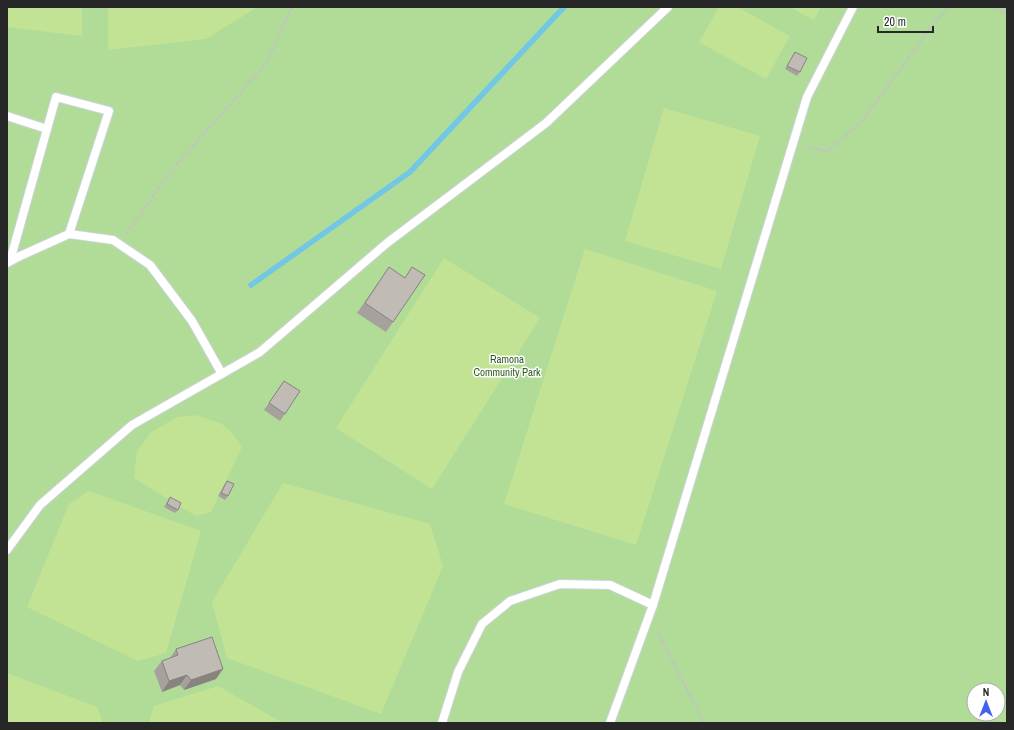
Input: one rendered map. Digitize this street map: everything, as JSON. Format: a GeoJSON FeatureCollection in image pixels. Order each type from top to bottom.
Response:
{"type":"FeatureCollection","features":[{"type":"Feature","properties":{"kind":"lane"},"geometry":{"type":"LineString","coordinates":[[7,550],[40,505],[132,426],[260,352],[387,243],[546,123],[668,7]]}},
{"type":"Feature","properties":{"kind":"lane"},"geometry":{"type":"LineString","coordinates":[[610,723],[649,617],[807,97],[854,7]]}},
{"type":"Feature","properties":{"kind":"lane"},"geometry":{"type":"LineString","coordinates":[[9,262],[56,97],[110,111],[69,234]]}},
{"type":"Feature","properties":{"kind":"lane"},"geometry":{"type":"LineString","coordinates":[[7,116],[47,129]]}},
{"type":"Feature","properties":{"kind":"lane"},"geometry":{"type":"LineString","coordinates":[[9,262],[69,234],[113,240],[150,265],[192,321],[222,374]]}},
{"type":"Feature","properties":{"kind":"lane"},"geometry":{"type":"LineString","coordinates":[[442,723],[458,672],[482,624],[510,601],[560,584],[610,585],[653,604]]}},
{"type":"Feature","properties":{"kind":"path"},"geometry":{"type":"LineString","coordinates":[[119,245],[175,166],[266,64],[289,12],[293,7]]}},
{"type":"Feature","properties":{"kind":"path"},"geometry":{"type":"LineString","coordinates":[[793,143],[827,151],[860,123],[934,22],[949,7]]}},
{"type":"Feature","properties":{"kind":"path"},"geometry":{"type":"LineString","coordinates":[[991,7],[1007,13]]}},
{"type":"Feature","properties":{"kind":"path"},"geometry":{"type":"LineString","coordinates":[[649,617],[704,723]]}},
{"type":"Feature","properties":{"kind":"green space","name":"Ramona Community Park"},"geometry":{"type":"Polygon","coordinates":[[[7,7],[1007,7],[1007,723],[7,723],[7,7]]]}},
{"type":"Feature","properties":{"kind":"green space"},"geometry":{"type":"Polygon","coordinates":[[[7,7],[82,7],[82,36],[7,27],[7,7]]]}},
{"type":"Feature","properties":{"kind":"green space"},"geometry":{"type":"Polygon","coordinates":[[[108,7],[257,7],[206,39],[108,50],[108,7]]]}},
{"type":"Feature","properties":{"kind":"green space"},"geometry":{"type":"Polygon","coordinates":[[[719,7],[737,7],[790,36],[766,79],[699,42],[719,7]]]}},
{"type":"Feature","properties":{"kind":"green space"},"geometry":{"type":"Polygon","coordinates":[[[790,7],[821,7],[814,20],[790,7]]]}},
{"type":"Feature","properties":{"kind":"green space"},"geometry":{"type":"Polygon","coordinates":[[[664,108],[760,136],[721,269],[625,241],[664,108]]]}},
{"type":"Feature","properties":{"kind":"green space"},"geometry":{"type":"Polygon","coordinates":[[[585,249],[717,291],[636,545],[504,504],[585,249]]]}},
{"type":"Feature","properties":{"kind":"green space"},"geometry":{"type":"Polygon","coordinates":[[[444,258],[540,318],[432,489],[336,428],[444,258]]]}},
{"type":"Feature","properties":{"kind":"green space"},"geometry":{"type":"Polygon","coordinates":[[[196,415],[222,424],[233,434],[242,447],[211,512],[196,516],[134,478],[137,452],[150,433],[177,417],[196,415]]]}},
{"type":"Feature","properties":{"kind":"green space"},"geometry":{"type":"Polygon","coordinates":[[[283,483],[430,524],[443,566],[381,714],[227,658],[212,602],[283,483]]]}},
{"type":"Feature","properties":{"kind":"green space"},"geometry":{"type":"Polygon","coordinates":[[[89,491],[201,531],[166,653],[138,661],[27,607],[69,504],[89,491]]]}},
{"type":"Feature","properties":{"kind":"green space"},"geometry":{"type":"Polygon","coordinates":[[[7,673],[97,707],[103,723],[7,723],[7,673]]]}},
{"type":"Feature","properties":{"kind":"green space"},"geometry":{"type":"Polygon","coordinates":[[[218,686],[283,723],[149,723],[154,706],[218,686]]]}},
{"type":"Feature","properties":{"kind":"building"},"geometry":{"type":"Polygon","coordinates":[[[795,52],[807,58],[800,72],[787,66],[795,52]]]}},
{"type":"Feature","properties":{"kind":"building"},"geometry":{"type":"Polygon","coordinates":[[[389,267],[405,278],[412,267],[425,275],[393,322],[365,303],[389,267]]]}},
{"type":"Feature","properties":{"kind":"building"},"geometry":{"type":"Polygon","coordinates":[[[284,381],[300,391],[285,414],[269,403],[284,381]]]}},
{"type":"Feature","properties":{"kind":"building"},"geometry":{"type":"Polygon","coordinates":[[[227,481],[234,484],[228,496],[221,493],[227,481]]]}},
{"type":"Feature","properties":{"kind":"building"},"geometry":{"type":"Polygon","coordinates":[[[170,497],[181,503],[178,510],[167,504],[170,497]]]}},
{"type":"Feature","properties":{"kind":"building"},"geometry":{"type":"Polygon","coordinates":[[[212,637],[223,669],[191,680],[187,675],[169,681],[162,661],[178,655],[176,649],[212,637]]]}},
{"type":"Feature","properties":{"kind":"waterway"},"geometry":{"type":"LineString","coordinates":[[251,285],[410,172],[564,7]]}}]}
